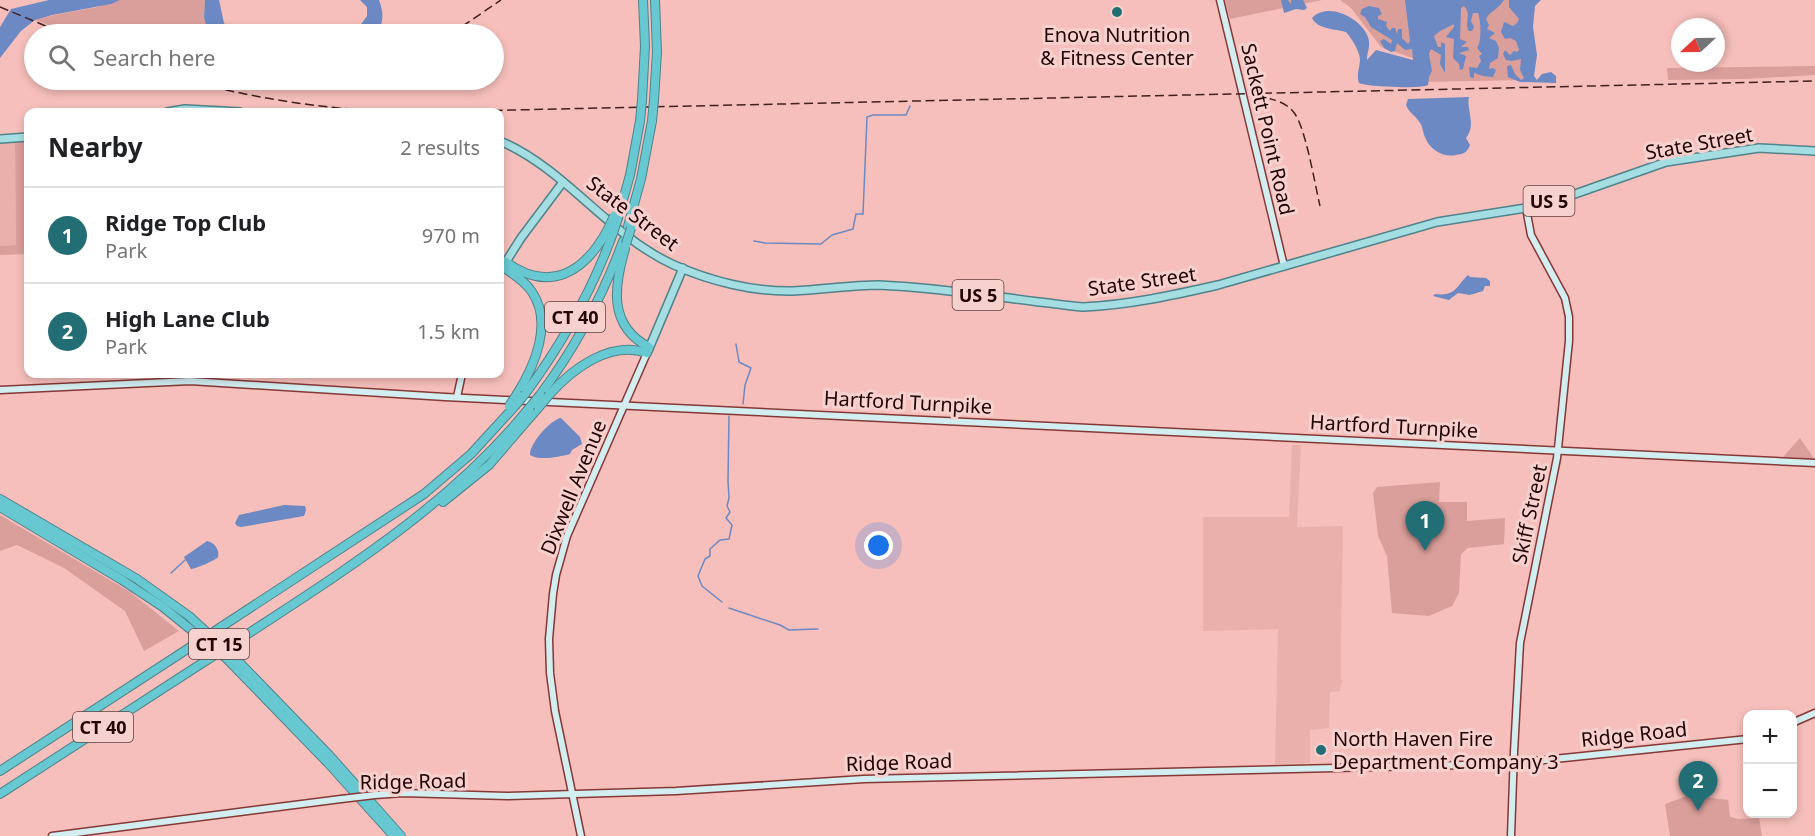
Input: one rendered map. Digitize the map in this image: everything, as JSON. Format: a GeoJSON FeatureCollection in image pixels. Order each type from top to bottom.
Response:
{"type":"FeatureCollection","features":[{"type":"Feature","properties":{"kind":"highway"},"geometry":{"type":"LineString","coordinates":[[504,268],[533,277],[557,276],[573,269],[585,260],[611,231],[624,196],[640,121],[645,56],[643,0]]}},
{"type":"Feature","properties":{"kind":"highway","name":"CT 40"},"geometry":{"type":"LineString","coordinates":[[0,794],[362,559],[423,513],[480,462],[540,395],[585,325],[625,242],[652,121],[657,52],[655,0]]}},
{"type":"Feature","properties":{"kind":"highway","name":"CT 40"},"geometry":{"type":"LineString","coordinates":[[0,771],[407,506],[442,480],[481,444],[555,351],[594,280],[611,231]]}},
{"type":"Feature","properties":{"kind":"highway"},"geometry":{"type":"LineString","coordinates":[[625,242],[616,281],[618,306],[629,331],[648,350]]}},
{"type":"Feature","properties":{"kind":"highway"},"geometry":{"type":"LineString","coordinates":[[504,269],[530,290],[537,302],[541,318],[536,355],[521,394]]}},
{"type":"Feature","properties":{"kind":"highway"},"geometry":{"type":"LineString","coordinates":[[423,513],[439,506],[481,472],[512,440],[549,395],[578,369],[601,355],[627,350],[648,350]]}},
{"type":"Feature","properties":{"kind":"highway","name":"CT 15"},"geometry":{"type":"LineString","coordinates":[[0,499],[137,579],[189,616],[238,661],[330,756],[401,836]]}},
{"type":"Feature","properties":{"kind":"highway","name":"CT 15"},"geometry":{"type":"LineString","coordinates":[[0,507],[147,596],[211,645],[328,763],[394,836]]}},
{"type":"Feature","properties":{"kind":"main road","name":"Sackett Point Road"},"geometry":{"type":"LineString","coordinates":[[1220,0],[1284,266]]}},
{"type":"Feature","properties":{"kind":"main road"},"geometry":{"type":"LineString","coordinates":[[0,140],[24,137]]}},
{"type":"Feature","properties":{"kind":"main road","name":"State Street"},"geometry":{"type":"LineString","coordinates":[[504,143],[529,156],[632,239],[664,259],[731,284],[768,291],[877,285],[914,287],[1083,307],[1181,294],[1218,285],[1438,222],[1526,208],[1572,195],[1666,162],[1759,148],[1815,150]]}},
{"type":"Feature","properties":{"kind":"main road"},"geometry":{"type":"LineString","coordinates":[[504,266],[521,238],[563,182]]}},
{"type":"Feature","properties":{"kind":"main road","name":"Skiff Street"},"geometry":{"type":"LineString","coordinates":[[1511,836],[1513,764],[1522,628],[1558,451],[1568,364],[1569,317],[1561,289],[1531,235],[1526,208]]}},
{"type":"Feature","properties":{"kind":"main road","name":"Dixwell Avenue"},"geometry":{"type":"LineString","coordinates":[[581,836],[555,711],[550,673],[549,639],[553,594],[567,536],[683,268]]}},
{"type":"Feature","properties":{"kind":"main road"},"geometry":{"type":"LineString","coordinates":[[457,398],[461,378]]}},
{"type":"Feature","properties":{"kind":"main road","name":"Hartford Turnpike"},"geometry":{"type":"LineString","coordinates":[[0,390],[190,381],[457,398],[1815,463]]}},
{"type":"Feature","properties":{"kind":"main road"},"geometry":{"type":"LineString","coordinates":[[1797,721],[1815,713]]}},
{"type":"Feature","properties":{"kind":"main road","name":"Ridge Road"},"geometry":{"type":"LineString","coordinates":[[52,836],[375,795],[572,794],[676,791],[864,779],[1513,764],[1743,739]]}},
{"type":"Feature","properties":{"kind":"shaded area"},"geometry":{"type":"Polygon","coordinates":[[[120,0],[205,0],[206,24],[46,24],[35,20],[120,0]]]}},
{"type":"Feature","properties":{"kind":"shaded area"},"geometry":{"type":"Polygon","coordinates":[[[1225,0],[1322,0],[1230,19],[1225,0]]]}},
{"type":"Feature","properties":{"kind":"shaded area"},"geometry":{"type":"Polygon","coordinates":[[[1340,0],[1524,0],[1533,80],[1420,82],[1418,60],[1381,47],[1351,8],[1340,0]]]}},
{"type":"Feature","properties":{"kind":"shaded area"},"geometry":{"type":"Polygon","coordinates":[[[1815,66],[1815,75],[1668,80],[1667,68],[1671,68],[1671,72],[1725,72],[1725,67],[1815,66]]]}},
{"type":"Feature","properties":{"kind":"shaded area"},"geometry":{"type":"Polygon","coordinates":[[[24,141],[24,254],[0,255],[0,246],[16,245],[15,142],[24,141]]]}},
{"type":"Feature","properties":{"kind":"shaded area"},"geometry":{"type":"Polygon","coordinates":[[[15,142],[16,245],[0,246],[0,143],[15,142]]]}},
{"type":"Feature","properties":{"kind":"shaded area"},"geometry":{"type":"Polygon","coordinates":[[[1800,438],[1815,460],[1784,459],[1783,457],[1800,438]]]}},
{"type":"Feature","properties":{"kind":"shaded area"},"geometry":{"type":"Polygon","coordinates":[[[1292,445],[1301,445],[1297,527],[1343,526],[1341,678],[1343,682],[1340,691],[1330,692],[1329,728],[1310,730],[1310,763],[1275,764],[1278,629],[1203,631],[1203,517],[1289,517],[1292,445]]]}},
{"type":"Feature","properties":{"kind":"shaded area"},"geometry":{"type":"Polygon","coordinates":[[[1440,482],[1439,502],[1467,502],[1467,521],[1505,518],[1504,544],[1468,548],[1461,554],[1459,593],[1452,606],[1429,616],[1392,613],[1387,556],[1378,536],[1373,493],[1377,487],[1440,482]]]}},
{"type":"Feature","properties":{"kind":"shaded area"},"geometry":{"type":"Polygon","coordinates":[[[0,515],[130,592],[179,631],[144,651],[125,611],[64,568],[17,545],[0,551],[0,515]]]}},
{"type":"Feature","properties":{"kind":"shaded area"},"geometry":{"type":"Polygon","coordinates":[[[1689,795],[1728,800],[1730,817],[1759,818],[1762,836],[1670,836],[1665,804],[1689,795]]]}},
{"type":"Feature","properties":{"kind":"water"},"geometry":{"type":"Polygon","coordinates":[[[49,0],[120,0],[111,4],[52,15],[30,24],[24,24],[24,29],[0,58],[0,27],[11,9],[49,0]]]}},
{"type":"Feature","properties":{"kind":"water"},"geometry":{"type":"Polygon","coordinates":[[[205,0],[219,0],[225,24],[206,24],[205,0]]]}},
{"type":"Feature","properties":{"kind":"water"},"geometry":{"type":"Polygon","coordinates":[[[360,0],[379,0],[382,9],[381,24],[361,24],[367,16],[367,7],[360,0]]]}},
{"type":"Feature","properties":{"kind":"water"},"geometry":{"type":"Polygon","coordinates":[[[1281,0],[1288,0],[1291,4],[1291,0],[1303,0],[1307,8],[1284,13],[1281,0]]]}},
{"type":"Feature","properties":{"kind":"water"},"geometry":{"type":"Polygon","coordinates":[[[1405,0],[1504,0],[1486,19],[1489,25],[1487,29],[1495,33],[1489,38],[1496,41],[1499,48],[1498,58],[1490,63],[1489,69],[1496,70],[1493,77],[1474,73],[1474,78],[1470,77],[1469,67],[1477,68],[1481,61],[1479,56],[1482,54],[1477,48],[1480,41],[1480,26],[1478,13],[1473,13],[1471,21],[1474,27],[1472,31],[1469,31],[1464,6],[1461,8],[1460,39],[1467,42],[1461,47],[1468,47],[1469,50],[1459,53],[1466,56],[1463,69],[1460,70],[1459,64],[1453,58],[1454,39],[1446,37],[1454,24],[1434,36],[1438,47],[1441,47],[1441,42],[1445,44],[1445,73],[1440,64],[1441,55],[1431,49],[1429,54],[1432,71],[1428,85],[1416,87],[1359,83],[1359,56],[1351,38],[1346,32],[1322,26],[1314,22],[1312,18],[1319,13],[1335,12],[1359,24],[1369,40],[1367,60],[1376,50],[1413,60],[1412,49],[1405,50],[1397,43],[1395,51],[1391,52],[1384,48],[1380,41],[1384,39],[1391,44],[1392,40],[1371,27],[1365,17],[1360,14],[1362,9],[1369,6],[1379,8],[1382,14],[1378,16],[1378,19],[1387,22],[1386,26],[1390,31],[1395,28],[1397,34],[1398,29],[1402,29],[1402,38],[1408,44],[1410,41],[1405,0]]]}},
{"type":"Feature","properties":{"kind":"water"},"geometry":{"type":"Polygon","coordinates":[[[1509,0],[1541,0],[1535,6],[1533,27],[1537,55],[1534,76],[1537,80],[1542,74],[1551,72],[1556,76],[1556,83],[1520,82],[1508,77],[1507,66],[1511,65],[1521,80],[1524,78],[1520,70],[1521,59],[1506,60],[1503,54],[1505,50],[1510,55],[1519,50],[1516,41],[1510,38],[1505,39],[1501,32],[1504,22],[1513,26],[1519,19],[1509,7],[1509,0]]]}},
{"type":"Feature","properties":{"kind":"water"},"geometry":{"type":"Polygon","coordinates":[[[1469,97],[1471,128],[1466,138],[1470,145],[1464,153],[1451,156],[1433,149],[1417,118],[1406,105],[1408,99],[1469,97]]]}},
{"type":"Feature","properties":{"kind":"water"},"geometry":{"type":"Polygon","coordinates":[[[1468,275],[1486,278],[1490,281],[1490,286],[1485,286],[1483,291],[1470,295],[1458,293],[1449,300],[1433,296],[1452,292],[1468,275]]]}},
{"type":"Feature","properties":{"kind":"water"},"geometry":{"type":"Polygon","coordinates":[[[561,418],[580,437],[582,444],[570,454],[561,456],[544,458],[530,455],[541,433],[551,423],[561,418]]]}},
{"type":"Feature","properties":{"kind":"water"},"geometry":{"type":"Polygon","coordinates":[[[284,505],[305,506],[304,516],[241,527],[235,523],[239,515],[284,505]]]}},
{"type":"Feature","properties":{"kind":"water"},"geometry":{"type":"Polygon","coordinates":[[[207,541],[216,547],[218,557],[191,569],[184,557],[207,541]]]}},
{"type":"Feature","properties":{"kind":"waterway"},"geometry":{"type":"LineString","coordinates":[[754,241],[821,244],[832,235],[853,229],[856,214],[863,214],[867,117],[906,115],[910,106]]}},
{"type":"Feature","properties":{"kind":"waterway"},"geometry":{"type":"LineString","coordinates":[[736,344],[739,362],[751,368],[745,385],[743,404]]}},
{"type":"Feature","properties":{"kind":"waterway"},"geometry":{"type":"LineString","coordinates":[[722,602],[702,586],[698,576],[705,559],[710,556],[710,549],[720,540],[729,539],[732,525],[726,518],[730,512],[727,506],[729,498],[729,416]]}},
{"type":"Feature","properties":{"kind":"waterway"},"geometry":{"type":"LineString","coordinates":[[171,573],[185,560]]}},
{"type":"Feature","properties":{"kind":"waterway"},"geometry":{"type":"LineString","coordinates":[[729,608],[789,630],[818,629]]}},
{"type":"Feature","properties":{"kind":"railway"},"geometry":{"type":"LineString","coordinates":[[466,24],[501,0]]}},
{"type":"Feature","properties":{"kind":"railway"},"geometry":{"type":"LineString","coordinates":[[0,7],[41,24]]}},
{"type":"Feature","properties":{"kind":"railway"},"geometry":{"type":"LineString","coordinates":[[504,110],[1815,81]]}},
{"type":"Feature","properties":{"kind":"railway"},"geometry":{"type":"LineString","coordinates":[[228,90],[303,104],[343,108]]}},
{"type":"Feature","properties":{"kind":"railway"},"geometry":{"type":"LineString","coordinates":[[1267,98],[1286,105],[1299,122],[1320,206]]}},
{"type":"Feature","properties":{"kind":"place","name":"Enova Nutrition & Fitness Center"},"geometry":{"type":"Point","coordinates":[1117,12]}},
{"type":"Feature","properties":{"kind":"place","name":"Ridge Top Club"},"geometry":{"type":"Point","coordinates":[1425,551]}},
{"type":"Feature","properties":{"kind":"place","name":"North Haven Fire Department Company 3"},"geometry":{"type":"Point","coordinates":[1321,750]}},
{"type":"Feature","properties":{"kind":"place","name":"High Lane Club"},"geometry":{"type":"Point","coordinates":[1698,811]}}]}
